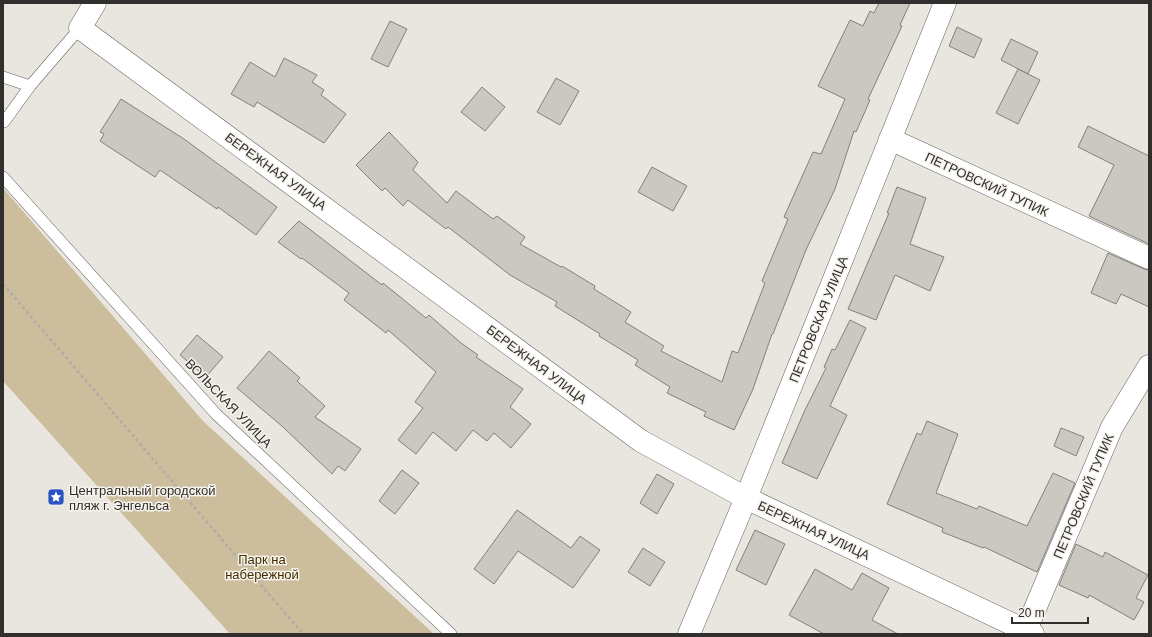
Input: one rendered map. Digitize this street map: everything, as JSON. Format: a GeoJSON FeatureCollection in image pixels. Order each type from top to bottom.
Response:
{"type":"FeatureCollection","features":[{"type":"Feature","properties":{"kind":"street"},"geometry":{"type":"LineString","coordinates":[[80,28],[95,3]]}},
{"type":"Feature","properties":{"kind":"street","name":"ПЕТРОВСКАЯ УЛИЦА"},"geometry":{"type":"LineString","coordinates":[[689,634],[746,498],[945,3]]}},
{"type":"Feature","properties":{"kind":"street","name":"БЕРЕЖНАЯ УЛИЦА"},"geometry":{"type":"LineString","coordinates":[[80,28],[641,441],[746,498],[1030,632]]}},
{"type":"Feature","properties":{"kind":"street","name":"ПЕТРОВСКИЙ ТУПИК"},"geometry":{"type":"LineString","coordinates":[[890,139],[1149,258]]}},
{"type":"Feature","properties":{"kind":"street","name":"ПЕТРОВСКИЙ ТУПИК"},"geometry":{"type":"LineString","coordinates":[[1030,632],[1112,427],[1149,366]]}},
{"type":"Feature","properties":{"kind":"lane"},"geometry":{"type":"LineString","coordinates":[[4,122],[30,86],[80,28]]}},
{"type":"Feature","properties":{"kind":"lane"},"geometry":{"type":"LineString","coordinates":[[3,77],[30,86]]}},
{"type":"Feature","properties":{"kind":"lane","name":"ВОЛЬСКАЯ УЛИЦА"},"geometry":{"type":"LineString","coordinates":[[3,177],[216,414],[451,634]]}},
{"type":"Feature","properties":{"kind":"path"},"geometry":{"type":"LineString","coordinates":[[3,284],[303,634]]}},
{"type":"Feature","properties":{"kind":"green space","name":"Парк на набережной"},"geometry":{"type":"Polygon","coordinates":[[[3,188],[203,421],[434,634],[230,634],[3,381],[3,188]]]}},
{"type":"Feature","properties":{"kind":"building"},"geometry":{"type":"Polygon","coordinates":[[[879,3],[910,3],[900,25],[902,26],[868,99],[870,100],[856,132],[854,131],[835,189],[806,250],[772,334],[753,389],[734,430],[704,416],[706,412],[667,393],[670,387],[635,365],[638,360],[555,306],[557,302],[510,275],[448,227],[446,229],[408,200],[403,206],[385,188],[382,191],[356,165],[389,132],[418,162],[413,170],[447,203],[456,191],[493,219],[497,216],[525,237],[520,244],[561,267],[562,266],[595,286],[594,289],[631,312],[625,322],[664,346],[661,351],[722,382],[732,351],[738,353],[765,283],[762,281],[788,219],[784,217],[813,152],[821,154],[845,99],[818,86],[850,20],[863,26],[870,11],[874,13],[879,3]]]}},
{"type":"Feature","properties":{"kind":"building"},"geometry":{"type":"Polygon","coordinates":[[[390,21],[407,29],[388,67],[371,59],[390,21]]]}},
{"type":"Feature","properties":{"kind":"building"},"geometry":{"type":"Polygon","coordinates":[[[957,27],[982,39],[974,58],[949,46],[957,27]]]}},
{"type":"Feature","properties":{"kind":"building"},"geometry":{"type":"Polygon","coordinates":[[[1011,39],[1038,52],[1028,74],[1001,60],[1011,39]]]}},
{"type":"Feature","properties":{"kind":"building"},"geometry":{"type":"Polygon","coordinates":[[[284,58],[317,75],[312,82],[324,90],[321,95],[346,114],[324,143],[257,102],[254,107],[231,94],[250,62],[275,77],[284,58]]]}},
{"type":"Feature","properties":{"kind":"building"},"geometry":{"type":"Polygon","coordinates":[[[1018,69],[1040,80],[1018,124],[996,113],[1018,69]]]}},
{"type":"Feature","properties":{"kind":"building"},"geometry":{"type":"Polygon","coordinates":[[[556,78],[579,91],[560,125],[537,112],[556,78]]]}},
{"type":"Feature","properties":{"kind":"building"},"geometry":{"type":"Polygon","coordinates":[[[482,87],[505,107],[485,131],[461,112],[482,87]]]}},
{"type":"Feature","properties":{"kind":"building"},"geometry":{"type":"Polygon","coordinates":[[[121,99],[184,139],[277,207],[256,235],[218,207],[217,209],[160,170],[155,177],[100,141],[104,134],[100,132],[121,99]]]}},
{"type":"Feature","properties":{"kind":"building"},"geometry":{"type":"Polygon","coordinates":[[[1088,126],[1149,156],[1149,244],[1089,216],[1114,165],[1078,147],[1088,126]]]}},
{"type":"Feature","properties":{"kind":"building"},"geometry":{"type":"Polygon","coordinates":[[[652,167],[687,186],[673,211],[638,192],[652,167]]]}},
{"type":"Feature","properties":{"kind":"building"},"geometry":{"type":"Polygon","coordinates":[[[897,187],[926,198],[910,244],[944,257],[930,291],[895,275],[876,320],[848,309],[889,213],[887,213],[897,187]]]}},
{"type":"Feature","properties":{"kind":"building"},"geometry":{"type":"Polygon","coordinates":[[[299,221],[382,285],[383,283],[426,318],[429,315],[461,343],[478,355],[476,357],[523,389],[510,407],[531,424],[511,448],[494,433],[487,441],[473,430],[456,451],[433,432],[416,454],[398,440],[423,408],[415,402],[436,372],[388,330],[386,333],[344,300],[349,293],[278,242],[299,221]]]}},
{"type":"Feature","properties":{"kind":"building"},"geometry":{"type":"Polygon","coordinates":[[[1108,253],[1149,270],[1149,307],[1121,294],[1116,304],[1091,293],[1108,253]]]}},
{"type":"Feature","properties":{"kind":"building"},"geometry":{"type":"Polygon","coordinates":[[[850,320],[866,328],[830,406],[847,415],[817,479],[782,463],[805,410],[826,368],[824,367],[832,349],[835,350],[850,320]]]}},
{"type":"Feature","properties":{"kind":"building"},"geometry":{"type":"Polygon","coordinates":[[[197,335],[223,357],[206,377],[180,355],[197,335]]]}},
{"type":"Feature","properties":{"kind":"building"},"geometry":{"type":"Polygon","coordinates":[[[269,351],[300,378],[297,381],[325,406],[315,417],[361,449],[345,471],[338,466],[332,474],[283,427],[237,388],[269,351]]]}},
{"type":"Feature","properties":{"kind":"building"},"geometry":{"type":"Polygon","coordinates":[[[927,421],[958,434],[936,493],[977,509],[979,506],[1027,526],[1053,473],[1075,483],[1037,572],[984,547],[983,548],[942,532],[943,528],[887,504],[917,433],[921,435],[927,421]]]}},
{"type":"Feature","properties":{"kind":"building"},"geometry":{"type":"Polygon","coordinates":[[[1061,428],[1084,437],[1076,456],[1054,446],[1061,428]]]}},
{"type":"Feature","properties":{"kind":"building"},"geometry":{"type":"Polygon","coordinates":[[[402,470],[419,483],[395,514],[379,501],[402,470]]]}},
{"type":"Feature","properties":{"kind":"building"},"geometry":{"type":"Polygon","coordinates":[[[657,474],[674,484],[657,514],[640,503],[657,474]]]}},
{"type":"Feature","properties":{"kind":"building"},"geometry":{"type":"Polygon","coordinates":[[[517,510],[571,548],[580,536],[600,550],[573,588],[518,551],[494,584],[474,569],[517,510]]]}},
{"type":"Feature","properties":{"kind":"building"},"geometry":{"type":"Polygon","coordinates":[[[755,530],[785,544],[766,585],[736,570],[755,530]]]}},
{"type":"Feature","properties":{"kind":"building"},"geometry":{"type":"Polygon","coordinates":[[[1076,544],[1103,557],[1105,552],[1148,575],[1136,598],[1144,602],[1134,620],[1089,595],[1088,598],[1059,585],[1076,544]]]}},
{"type":"Feature","properties":{"kind":"building"},"geometry":{"type":"Polygon","coordinates":[[[643,548],[665,562],[650,586],[628,572],[643,548]]]}},
{"type":"Feature","properties":{"kind":"building"},"geometry":{"type":"Polygon","coordinates":[[[815,569],[852,590],[862,573],[889,588],[872,620],[898,634],[824,634],[789,615],[815,569]]]}},
{"type":"Feature","properties":{"kind":"place","name":"Центральный городской пляж г. Энгельса"},"geometry":{"type":"Point","coordinates":[56,497]}}]}
